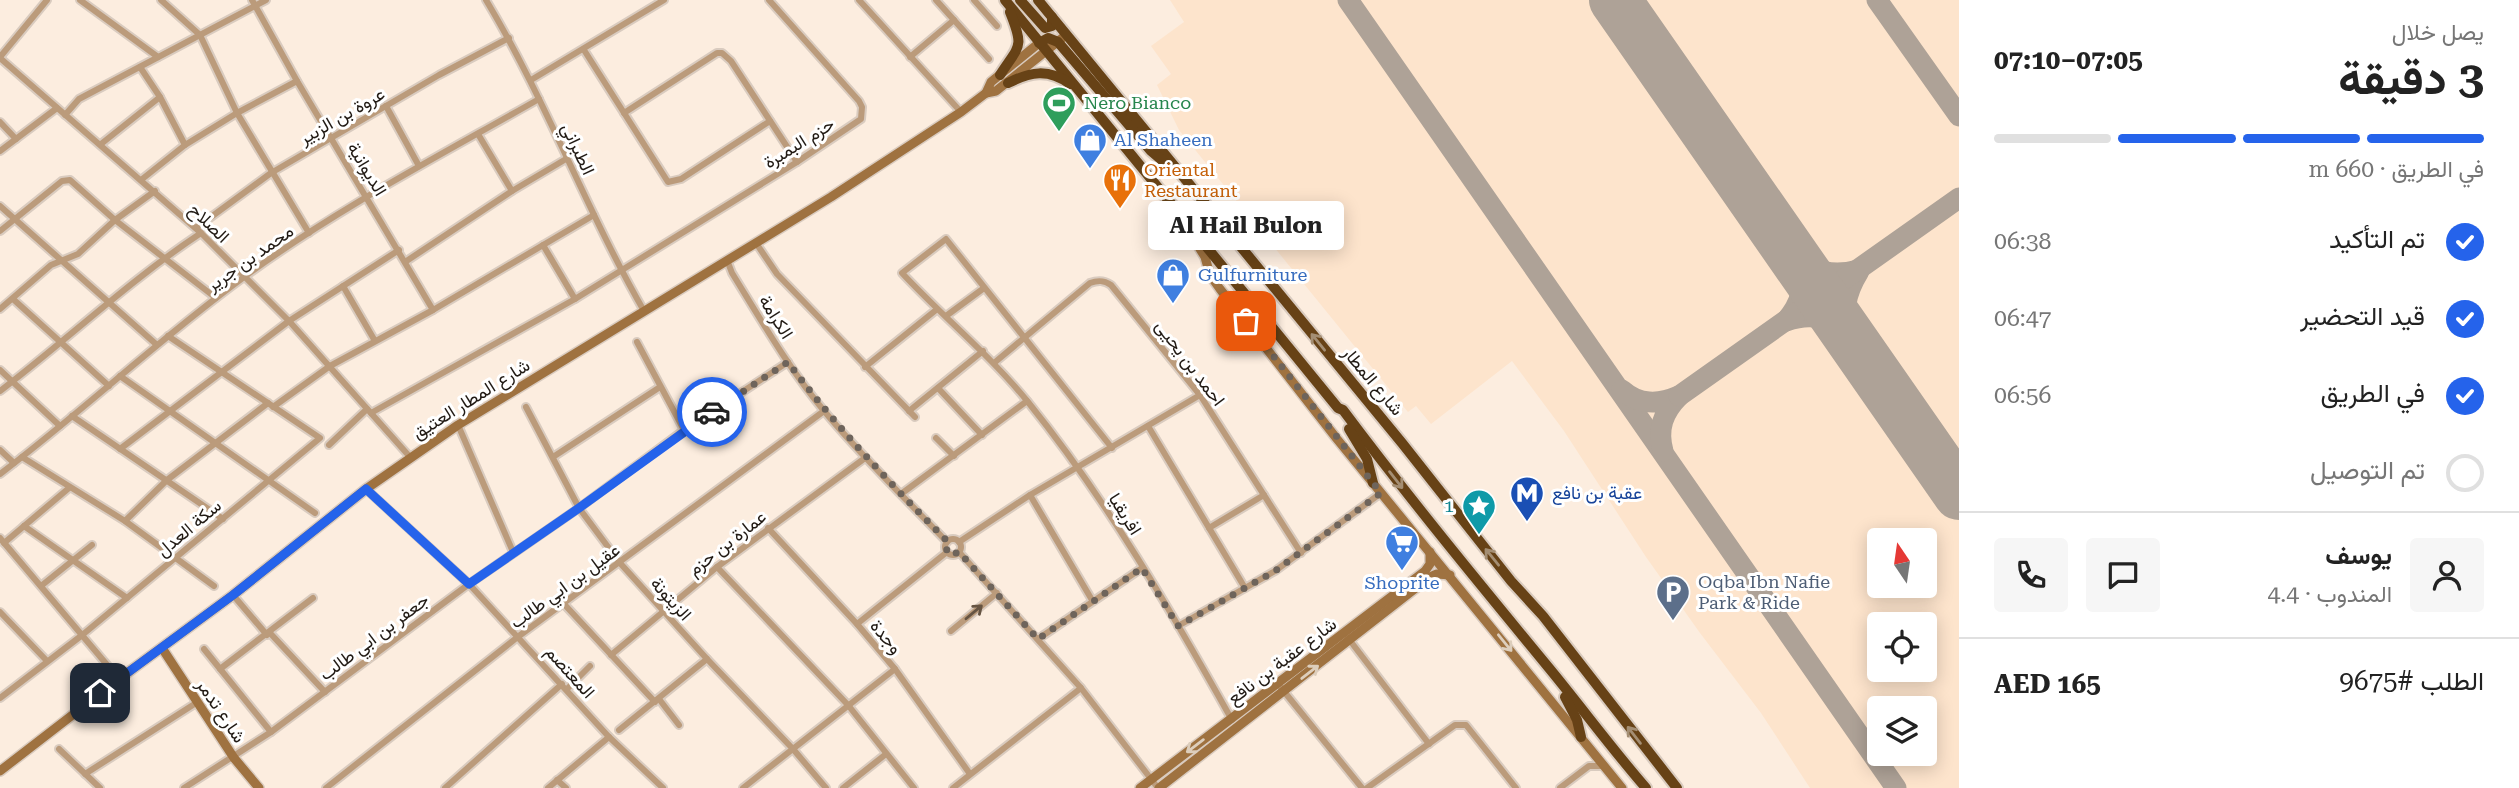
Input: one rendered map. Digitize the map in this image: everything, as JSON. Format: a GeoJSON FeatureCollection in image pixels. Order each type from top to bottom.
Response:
{"type":"FeatureCollection","features":[{"type":"Feature","properties":{"kind":"highway"},"geometry":{"type":"LineString","coordinates":[[1005,0],[1338,408],[1367,459],[1373,483]]}},
{"type":"Feature","properties":{"kind":"highway"},"geometry":{"type":"LineString","coordinates":[[1004,79],[1019,44],[1017,30],[1005,0]]}},
{"type":"Feature","properties":{"kind":"highway"},"geometry":{"type":"LineString","coordinates":[[1020,0],[1045,28],[1052,26],[1052,17]]}},
{"type":"Feature","properties":{"kind":"highway"},"geometry":{"type":"LineString","coordinates":[[1038,0],[1052,17],[1062,38],[1048,38],[1042,47]]}},
{"type":"Feature","properties":{"kind":"highway","name":"شارع المطار"},"geometry":{"type":"LineString","coordinates":[[1062,38],[1151,151],[1196,191],[1511,581],[1543,616],[1677,788]]}},
{"type":"Feature","properties":{"kind":"highway"},"geometry":{"type":"LineString","coordinates":[[1004,79],[1045,72],[1064,80],[1084,94]]}},
{"type":"Feature","properties":{"kind":"highway"},"geometry":{"type":"LineString","coordinates":[[1338,408],[1343,410],[1395,481],[1646,788]]}},
{"type":"Feature","properties":{"kind":"highway"},"geometry":{"type":"LineString","coordinates":[[1551,670],[1575,714],[1581,737]]}},
{"type":"Feature","properties":{"kind":"street"},"geometry":{"type":"LineString","coordinates":[[0,58],[47,0]]}},
{"type":"Feature","properties":{"kind":"street"},"geometry":{"type":"LineString","coordinates":[[80,0],[158,57]]}},
{"type":"Feature","properties":{"kind":"street"},"geometry":{"type":"LineString","coordinates":[[161,0],[200,35],[237,113],[309,233]]}},
{"type":"Feature","properties":{"kind":"street"},"geometry":{"type":"LineString","coordinates":[[65,115],[79,99],[254,3],[266,0]]}},
{"type":"Feature","properties":{"kind":"street","name":"الطبراني"},"geometry":{"type":"LineString","coordinates":[[486,0],[531,80],[566,159],[620,269],[644,311]]}},
{"type":"Feature","properties":{"kind":"street"},"geometry":{"type":"LineString","coordinates":[[531,80],[664,0]]}},
{"type":"Feature","properties":{"kind":"street","name":"حزم البمبرة"},"geometry":{"type":"LineString","coordinates":[[369,411],[575,299],[797,162],[861,119],[862,107],[859,101],[769,0]]}},
{"type":"Feature","properties":{"kind":"street"},"geometry":{"type":"LineString","coordinates":[[859,0],[961,112]]}},
{"type":"Feature","properties":{"kind":"street"},"geometry":{"type":"LineString","coordinates":[[936,0],[989,59]]}},
{"type":"Feature","properties":{"kind":"street"},"geometry":{"type":"LineString","coordinates":[[974,0],[997,26]]}},
{"type":"Feature","properties":{"kind":"street","name":"الديوانية"},"geometry":{"type":"LineString","coordinates":[[254,3],[297,81],[433,310]]}},
{"type":"Feature","properties":{"kind":"street"},"geometry":{"type":"LineString","coordinates":[[910,57],[954,20]]}},
{"type":"Feature","properties":{"kind":"street","name":"عروة بن الزبير"},"geometry":{"type":"LineString","coordinates":[[0,391],[271,173],[509,38]]}},
{"type":"Feature","properties":{"kind":"street","name":"شارع المطار العتيق"},"geometry":{"type":"LineString","coordinates":[[0,771],[411,457],[458,425],[756,243],[961,112],[986,93],[991,82],[1004,79],[1042,47]]}},
{"type":"Feature","properties":{"kind":"street"},"geometry":{"type":"LineString","coordinates":[[584,50],[663,176],[673,182],[770,121]]}},
{"type":"Feature","properties":{"kind":"street"},"geometry":{"type":"LineString","coordinates":[[624,113],[717,53],[722,53],[797,162]]}},
{"type":"Feature","properties":{"kind":"street","name":"الصلاح"},"geometry":{"type":"LineString","coordinates":[[0,58],[198,231],[289,321],[411,457]]}},
{"type":"Feature","properties":{"kind":"street"},"geometry":{"type":"LineString","coordinates":[[0,71],[8,64]]}},
{"type":"Feature","properties":{"kind":"street"},"geometry":{"type":"LineString","coordinates":[[141,67],[185,145]]}},
{"type":"Feature","properties":{"kind":"street"},"geometry":{"type":"LineString","coordinates":[[141,180],[185,145],[297,81]]}},
{"type":"Feature","properties":{"kind":"street"},"geometry":{"type":"LineString","coordinates":[[101,144],[160,97]]}},
{"type":"Feature","properties":{"kind":"street","name":"محمد بن جرير"},"geometry":{"type":"LineString","coordinates":[[0,474],[244,277],[309,233],[419,166],[539,99]]}},
{"type":"Feature","properties":{"kind":"street"},"geometry":{"type":"LineString","coordinates":[[386,106],[419,166]]}},
{"type":"Feature","properties":{"kind":"street"},"geometry":{"type":"LineString","coordinates":[[0,152],[57,108]]}},
{"type":"Feature","properties":{"kind":"street"},"geometry":{"type":"LineString","coordinates":[[0,122],[16,139]]}},
{"type":"Feature","properties":{"kind":"street"},"geometry":{"type":"LineString","coordinates":[[478,134],[512,191]]}},
{"type":"Feature","properties":{"kind":"street"},"geometry":{"type":"LineString","coordinates":[[405,262],[512,191],[566,159]]}},
{"type":"Feature","properties":{"kind":"street"},"geometry":{"type":"LineString","coordinates":[[0,231],[66,179],[70,180],[115,220],[216,298]]}},
{"type":"Feature","properties":{"kind":"street"},"geometry":{"type":"LineString","coordinates":[[0,309],[51,265],[78,254],[115,220],[155,191]]}},
{"type":"Feature","properties":{"kind":"street"},"geometry":{"type":"LineString","coordinates":[[0,206],[157,345]]}},
{"type":"Feature","properties":{"kind":"street"},"geometry":{"type":"LineString","coordinates":[[125,521],[166,480],[270,405],[330,366],[433,310],[594,215]]}},
{"type":"Feature","properties":{"kind":"street"},"geometry":{"type":"LineString","coordinates":[[1187,220],[1187,229],[1205,257],[1210,275],[1381,493],[1622,788]]}},
{"type":"Feature","properties":{"kind":"street","name":"افريقيا"},"geometry":{"type":"LineString","coordinates":[[984,288],[946,239],[902,273],[936,310],[946,316],[994,363],[1078,466],[1178,626],[1236,728]]}},
{"type":"Feature","properties":{"kind":"street","name":"الكرامة"},"geometry":{"type":"LineString","coordinates":[[756,243],[777,274],[915,417]]}},
{"type":"Feature","properties":{"kind":"street"},"geometry":{"type":"LineString","coordinates":[[543,245],[575,299]]}},
{"type":"Feature","properties":{"kind":"street"},"geometry":{"type":"LineString","coordinates":[[120,449],[289,321],[399,250]]}},
{"type":"Feature","properties":{"kind":"street","name":"الكرامة"},"geometry":{"type":"LineString","coordinates":[[727,260],[732,273],[788,362],[824,411],[865,458],[947,541]]}},
{"type":"Feature","properties":{"kind":"street","name":"احمد بن يحيى"},"geometry":{"type":"LineString","coordinates":[[1025,338],[1090,284],[1101,280],[1111,285],[1200,394],[1301,553]]}},
{"type":"Feature","properties":{"kind":"street"},"geometry":{"type":"LineString","coordinates":[[343,286],[375,341]]}},
{"type":"Feature","properties":{"kind":"street"},"geometry":{"type":"LineString","coordinates":[[946,316],[984,288],[1112,448]]}},
{"type":"Feature","properties":{"kind":"street"},"geometry":{"type":"LineString","coordinates":[[13,299],[109,386]]}},
{"type":"Feature","properties":{"kind":"street"},"geometry":{"type":"LineString","coordinates":[[866,367],[936,310]]}},
{"type":"Feature","properties":{"kind":"street"},"geometry":{"type":"LineString","coordinates":[[169,336],[270,405]]}},
{"type":"Feature","properties":{"kind":"street"},"geometry":{"type":"LineString","coordinates":[[994,363],[1025,338]]}},
{"type":"Feature","properties":{"kind":"street"},"geometry":{"type":"LineString","coordinates":[[637,342],[684,430]]}},
{"type":"Feature","properties":{"kind":"street"},"geometry":{"type":"LineString","coordinates":[[909,411],[983,351]]}},
{"type":"Feature","properties":{"kind":"street","name":"جعفر بن ابي طالب"},"geometry":{"type":"LineString","coordinates":[[184,788],[271,732],[513,552],[579,508],[684,430],[788,362]]}},
{"type":"Feature","properties":{"kind":"street"},"geometry":{"type":"LineString","coordinates":[[0,370],[60,426]]}},
{"type":"Feature","properties":{"kind":"street"},"geometry":{"type":"LineString","coordinates":[[120,376],[315,513]]}},
{"type":"Feature","properties":{"kind":"street"},"geometry":{"type":"LineString","coordinates":[[552,457],[660,387]]}},
{"type":"Feature","properties":{"kind":"street"},"geometry":{"type":"LineString","coordinates":[[938,387],[982,435]]}},
{"type":"Feature","properties":{"kind":"street"},"geometry":{"type":"LineString","coordinates":[[959,542],[1030,495],[1200,394]]}},
{"type":"Feature","properties":{"kind":"street"},"geometry":{"type":"LineString","coordinates":[[901,494],[1027,401]]}},
{"type":"Feature","properties":{"kind":"street","name":"سكة العدل"},"geometry":{"type":"LineString","coordinates":[[0,698],[81,636],[320,439],[270,405]]}},
{"type":"Feature","properties":{"kind":"street","name":"الزيتونة"},"geometry":{"type":"LineString","coordinates":[[526,407],[579,508],[620,563],[826,788]]}},
{"type":"Feature","properties":{"kind":"street"},"geometry":{"type":"LineString","coordinates":[[329,445],[369,411]]}},
{"type":"Feature","properties":{"kind":"street","name":"عقيل بن ابي طالب"},"geometry":{"type":"LineString","coordinates":[[327,788],[519,636],[824,411]]}},
{"type":"Feature","properties":{"kind":"street"},"geometry":{"type":"LineString","coordinates":[[72,416],[223,519]]}},
{"type":"Feature","properties":{"kind":"street"},"geometry":{"type":"LineString","coordinates":[[458,425],[513,552]]}},
{"type":"Feature","properties":{"kind":"street"},"geometry":{"type":"LineString","coordinates":[[1148,426],[1245,589]]}},
{"type":"Feature","properties":{"kind":"street"},"geometry":{"type":"LineString","coordinates":[[936,438],[954,456]]}},
{"type":"Feature","properties":{"kind":"street"},"geometry":{"type":"LineString","coordinates":[[0,450],[14,463]]}},
{"type":"Feature","properties":{"kind":"street"},"geometry":{"type":"LineString","coordinates":[[22,457],[125,521],[214,586]]}},
{"type":"Feature","properties":{"kind":"street","name":"عمارة بن حزم"},"geometry":{"type":"LineString","coordinates":[[611,655],[717,567],[865,458]]}},
{"type":"Feature","properties":{"kind":"street"},"geometry":{"type":"LineString","coordinates":[[0,553],[4,542],[69,488]]}},
{"type":"Feature","properties":{"kind":"street","name":"المعتصم"},"geometry":{"type":"LineString","coordinates":[[366,489],[469,584],[609,737],[660,787]]}},
{"type":"Feature","properties":{"kind":"street"},"geometry":{"type":"LineString","coordinates":[[1178,626],[1245,589],[1301,553],[1381,493]]}},
{"type":"Feature","properties":{"kind":"street"},"geometry":{"type":"LineString","coordinates":[[1030,495],[1092,600]]}},
{"type":"Feature","properties":{"kind":"street"},"geometry":{"type":"LineString","coordinates":[[1209,528],[1264,495]]}},
{"type":"Feature","properties":{"kind":"street"},"geometry":{"type":"LineString","coordinates":[[24,526],[127,598]]}},
{"type":"Feature","properties":{"kind":"street","name":"وجدة"},"geometry":{"type":"LineString","coordinates":[[768,528],[895,669],[970,774]]}},
{"type":"Feature","properties":{"kind":"street"},"geometry":{"type":"LineString","coordinates":[[956,539],[961,545],[959,552],[950,555],[945,547],[947,541],[956,539]]}},
{"type":"Feature","properties":{"kind":"street"},"geometry":{"type":"LineString","coordinates":[[4,542],[119,679]]}},
{"type":"Feature","properties":{"kind":"street"},"geometry":{"type":"LineString","coordinates":[[41,586],[92,545]]}},
{"type":"Feature","properties":{"kind":"street"},"geometry":{"type":"LineString","coordinates":[[857,624],[947,552]]}},
{"type":"Feature","properties":{"kind":"street"},"geometry":{"type":"LineString","coordinates":[[959,552],[1081,688],[1158,788]]}},
{"type":"Feature","properties":{"kind":"street","name":"شارع عقبة بن نافع"},"geometry":{"type":"LineString","coordinates":[[1347,638],[1428,568],[1430,552]]}},
{"type":"Feature","properties":{"kind":"street"},"geometry":{"type":"LineString","coordinates":[[717,567],[848,705],[914,788]]}},
{"type":"Feature","properties":{"kind":"street"},"geometry":{"type":"LineString","coordinates":[[1038,639],[1142,568]]}},
{"type":"Feature","properties":{"kind":"street","name":"شارع عقبة بن نافع"},"geometry":{"type":"LineString","coordinates":[[1158,788],[1236,728],[1282,688],[1430,577],[1437,574],[1450,575]]}},
{"type":"Feature","properties":{"kind":"street"},"geometry":{"type":"LineString","coordinates":[[951,631],[996,593]]}},
{"type":"Feature","properties":{"kind":"street"},"geometry":{"type":"LineString","coordinates":[[233,595],[325,692]]}},
{"type":"Feature","properties":{"kind":"street"},"geometry":{"type":"LineString","coordinates":[[220,669],[313,598]]}},
{"type":"Feature","properties":{"kind":"street"},"geometry":{"type":"LineString","coordinates":[[564,604],[679,725]]}},
{"type":"Feature","properties":{"kind":"street"},"geometry":{"type":"LineString","coordinates":[[1,615],[47,661]]}},
{"type":"Feature","properties":{"kind":"street"},"geometry":{"type":"LineString","coordinates":[[1347,638],[1429,744]]}},
{"type":"Feature","properties":{"kind":"street","name":"شارع تدمر"},"geometry":{"type":"LineString","coordinates":[[162,648],[234,758],[259,788]]}},
{"type":"Feature","properties":{"kind":"street"},"geometry":{"type":"LineString","coordinates":[[204,649],[271,732]]}},
{"type":"Feature","properties":{"kind":"street"},"geometry":{"type":"LineString","coordinates":[[619,730],[707,659]]}},
{"type":"Feature","properties":{"kind":"street"},"geometry":{"type":"LineString","coordinates":[[445,788],[538,707],[590,666]]}},
{"type":"Feature","properties":{"kind":"street"},"geometry":{"type":"LineString","coordinates":[[748,787],[895,669]]}},
{"type":"Feature","properties":{"kind":"street"},"geometry":{"type":"LineString","coordinates":[[953,788],[1081,688]]}},
{"type":"Feature","properties":{"kind":"street"},"geometry":{"type":"LineString","coordinates":[[1282,688],[1362,788]]}},
{"type":"Feature","properties":{"kind":"street","name":"شارع عقبة بن نافع"},"geometry":{"type":"LineString","coordinates":[[1140,788],[1231,718],[1282,688]]}},
{"type":"Feature","properties":{"kind":"street"},"geometry":{"type":"LineString","coordinates":[[85,775],[196,703]]}},
{"type":"Feature","properties":{"kind":"street"},"geometry":{"type":"LineString","coordinates":[[1367,788],[1455,725],[1466,725],[1516,788]]}},
{"type":"Feature","properties":{"kind":"street"},"geometry":{"type":"LineString","coordinates":[[548,788],[609,737]]}},
{"type":"Feature","properties":{"kind":"street"},"geometry":{"type":"LineString","coordinates":[[59,749],[100,788]]}},
{"type":"Feature","properties":{"kind":"street"},"geometry":{"type":"LineString","coordinates":[[1589,766],[1592,751]]}},
{"type":"Feature","properties":{"kind":"street"},"geometry":{"type":"LineString","coordinates":[[843,788],[886,754]]}},
{"type":"Feature","properties":{"kind":"street"},"geometry":{"type":"LineString","coordinates":[[1560,788],[1589,766],[1605,766]]}},
{"type":"Feature","properties":{"kind":"street"},"geometry":{"type":"LineString","coordinates":[[558,780],[566,788]]}},
{"type":"Feature","properties":{"kind":"shaded area"},"geometry":{"type":"Polygon","coordinates":[[[1170,0],[1959,0],[1959,788],[1810,788],[1761,713],[1646,557],[1564,431],[1512,361],[1431,424],[1416,406],[1408,412],[1179,130],[1157,85],[1171,74],[1151,46],[1184,22],[1170,0]]]}},
{"type":"Feature","properties":{"kind":"taxiway"},"geometry":{"type":"LineString","coordinates":[[1348,0],[1896,788]]}},
{"type":"Feature","properties":{"kind":"taxiway"},"geometry":{"type":"LineString","coordinates":[[1877,0],[1959,116]]}},
{"type":"Feature","properties":{"kind":"taxiway"},"geometry":{"type":"LineString","coordinates":[[1679,396],[1959,198]]}},
{"type":"Feature","properties":{"kind":"taxiway"},"geometry":{"type":"LineString","coordinates":[[1794,255],[1809,266],[1824,272],[1858,270]]}},
{"type":"Feature","properties":{"kind":"taxiway"},"geometry":{"type":"LineString","coordinates":[[1799,264],[1801,294],[1786,321],[1817,317],[1845,330]]}},
{"type":"Feature","properties":{"kind":"taxiway"},"geometry":{"type":"LineString","coordinates":[[1852,340],[1845,313],[1847,296],[1859,271]]}},
{"type":"Feature","properties":{"kind":"taxiway"},"geometry":{"type":"LineString","coordinates":[[1622,390],[1635,399],[1649,402],[1679,396],[1663,421],[1663,451]]}},
{"type":"Feature","properties":{"kind":"runway"},"geometry":{"type":"LineString","coordinates":[[1615,0],[1959,494]]}},
{"type":"Feature","properties":{"kind":"way so far"},"geometry":{"type":"LineString","coordinates":[[712,412],[788,362],[824,411],[865,458],[947,541],[947,552],[955,555],[959,552],[1038,639],[1142,568],[1178,626],[1275,571],[1381,493],[1246,321]]}},
{"type":"Feature","properties":{"kind":"place","name":"Nero Bianco"},"geometry":{"type":"Point","coordinates":[1059,133]}},
{"type":"Feature","properties":{"kind":"place","name":"Al Shaheen"},"geometry":{"type":"Point","coordinates":[1090,170]}},
{"type":"Feature","properties":{"kind":"place","name":"Oriental Restaurant"},"geometry":{"type":"Point","coordinates":[1120,210]}},
{"type":"Feature","properties":{"kind":"place","name":"Gulfurniture"},"geometry":{"type":"Point","coordinates":[1173,305]}},
{"type":"Feature","properties":{"kind":"place","name":"Al Hail Bulon"},"geometry":{"type":"Point","coordinates":[1246,321]}},
{"type":"Feature","properties":{"kind":"place","name":"عقبة بن نافع"},"geometry":{"type":"Point","coordinates":[1527,523]}},
{"type":"Feature","properties":{"kind":"place","name":"1"},"geometry":{"type":"Point","coordinates":[1479,536]}},
{"type":"Feature","properties":{"kind":"place","name":"Shoprite"},"geometry":{"type":"Point","coordinates":[1402,572]}},
{"type":"Feature","properties":{"kind":"place","name":"Oqba Ibn Nafie Park & Ride"},"geometry":{"type":"Point","coordinates":[1673,622]}},
{"type":"Feature","properties":{"kind":"route"},"geometry":{"type":"LineString","coordinates":[[100,693],[233,595],[366,489],[469,584],[712,412]]}}]}
